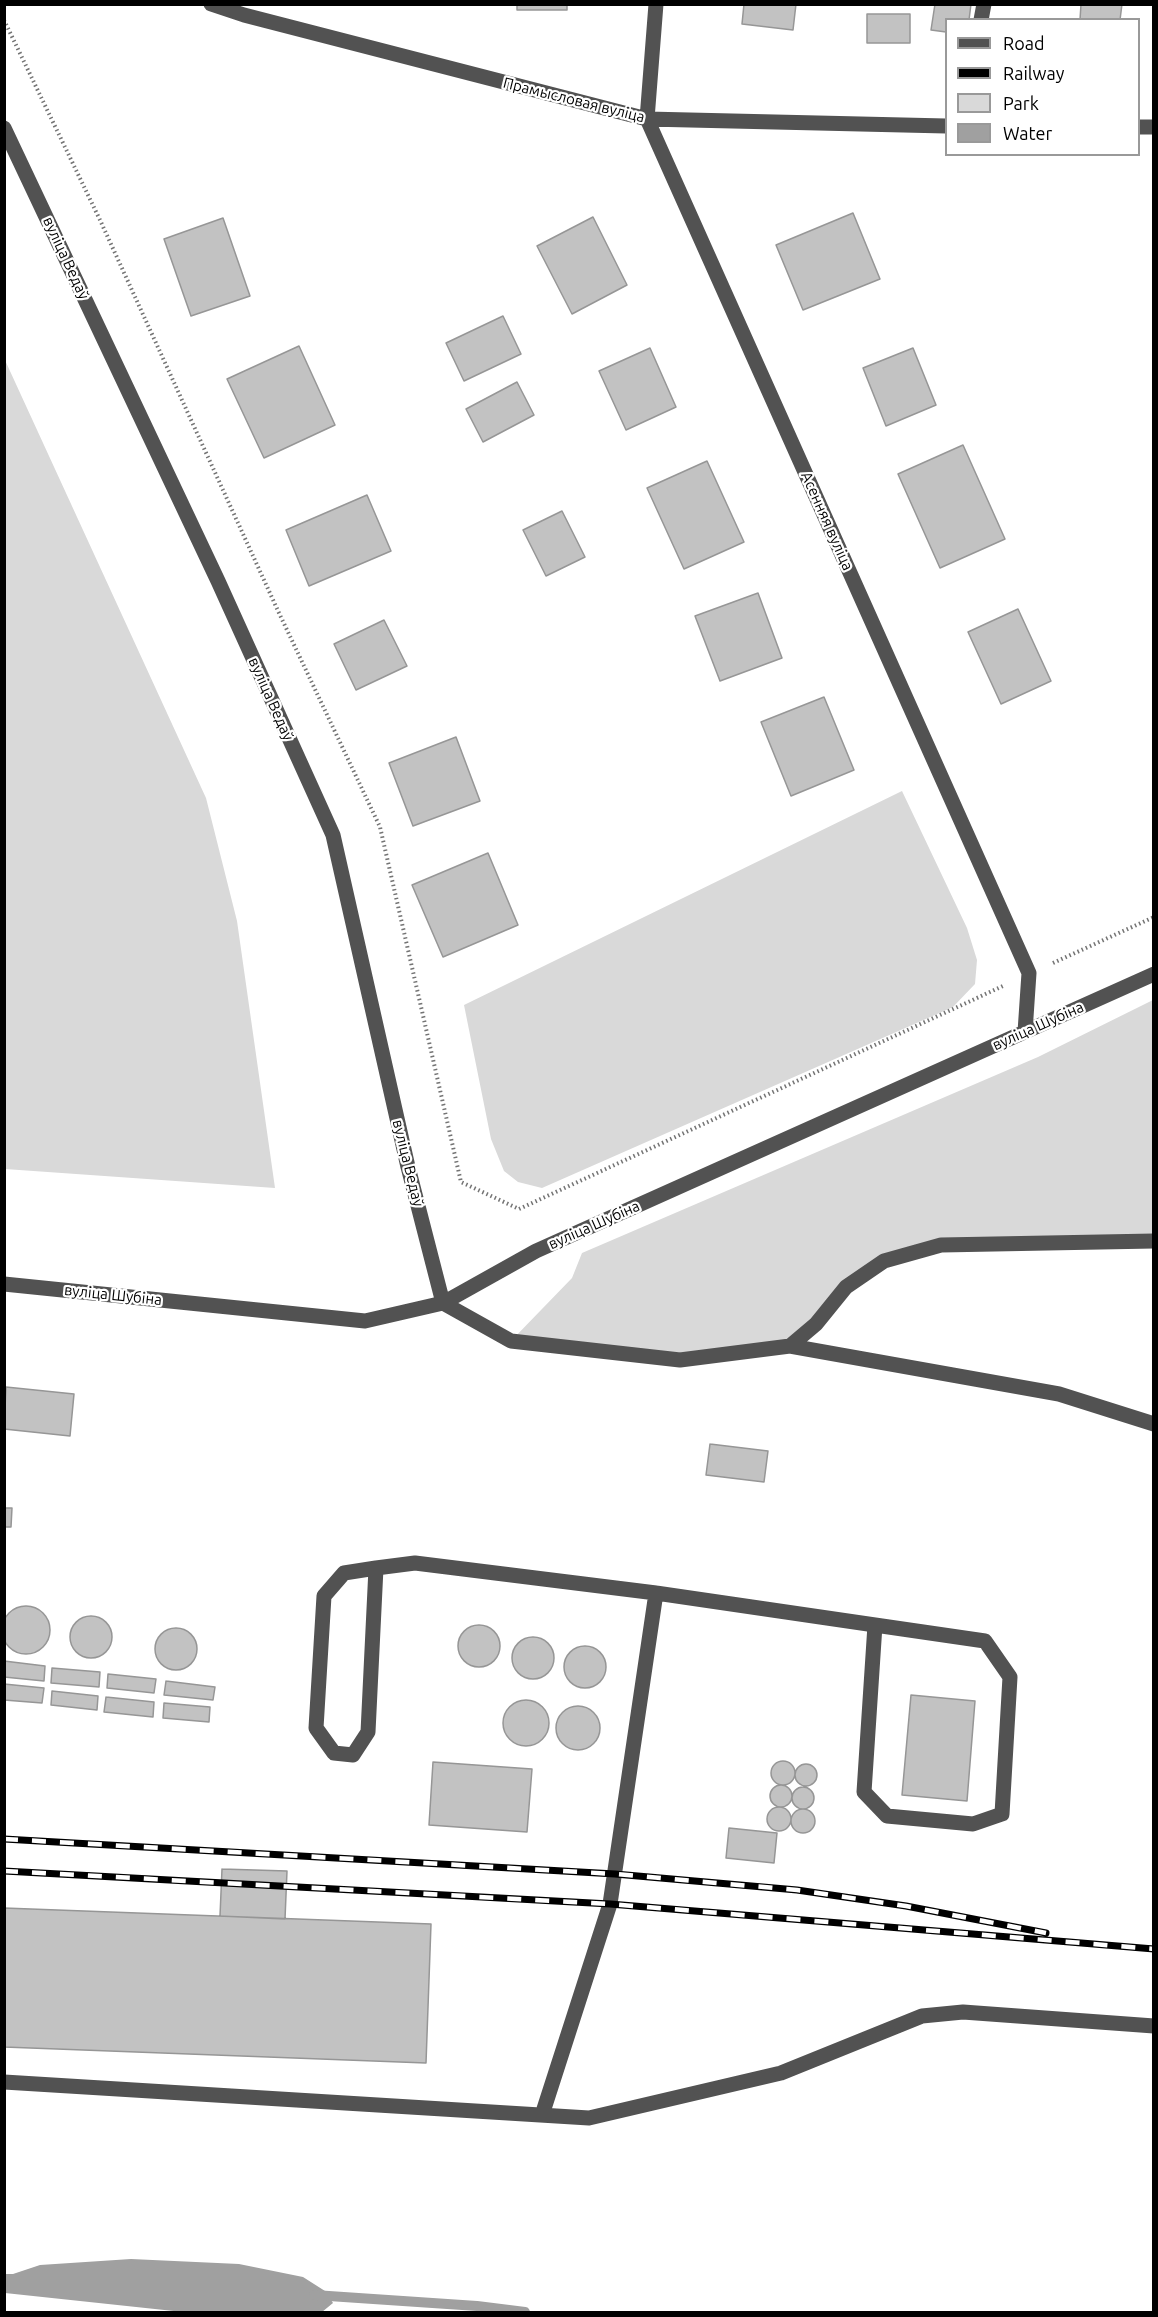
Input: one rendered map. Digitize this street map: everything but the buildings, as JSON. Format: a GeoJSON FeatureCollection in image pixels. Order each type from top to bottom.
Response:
{"type":"FeatureCollection","features":[{"type":"Feature","properties":{"kind":"street","name":"Прамысловая вуліца"},"geometry":{"type":"LineString","coordinates":[[211,4],[246,10],[647,119],[945,126]]}},
{"type":"Feature","properties":{"kind":"street","name":"Асенняя вуліца"},"geometry":{"type":"LineString","coordinates":[[656,4],[647,119],[1029,973],[1024,1032]]}},
{"type":"Feature","properties":{"kind":"street","name":"вуліца Ведаў"},"geometry":{"type":"LineString","coordinates":[[4,128],[218,581],[333,836],[408,1167],[443,1304]]}},
{"type":"Feature","properties":{"kind":"street","name":"вуліца Шубіна"},"geometry":{"type":"LineString","coordinates":[[4,1284],[365,1321],[443,1304],[536,1251],[1154,975]]}},
{"type":"Feature","properties":{"kind":"street"},"geometry":{"type":"LineString","coordinates":[[790,1346],[816,1324],[846,1287],[884,1261],[941,1245],[1154,1241]]}},
{"type":"Feature","properties":{"kind":"street"},"geometry":{"type":"LineString","coordinates":[[443,1304],[512,1341],[680,1360],[790,1346],[1059,1394],[1154,1424]]}},
{"type":"Feature","properties":{"kind":"street"},"geometry":{"type":"LineString","coordinates":[[376,1568],[368,1732],[353,1755],[334,1753],[316,1728],[324,1596],[344,1573],[376,1568],[415,1563],[656,1593],[985,1641],[1010,1677],[1002,1814],[973,1824],[887,1816],[864,1792],[874,1625]]}},
{"type":"Feature","properties":{"kind":"street"},"geometry":{"type":"LineString","coordinates":[[542,2115],[610,1904],[656,1593]]}},
{"type":"Feature","properties":{"kind":"street"},"geometry":{"type":"LineString","coordinates":[[4,2082],[589,2118],[782,2073],[922,2016],[963,2012],[1154,2026]]}},
{"type":"Feature","properties":{"kind":"path"},"geometry":{"type":"LineString","coordinates":[[4,20],[100,220],[279,613],[380,827],[461,1182],[519,1209],[1154,917]]}},
{"type":"Feature","properties":{"kind":"green space"},"geometry":{"type":"Polygon","coordinates":[[[4,358],[206,798],[237,921],[275,1188],[5,1169],[4,358]]]}},
{"type":"Feature","properties":{"kind":"green space"},"geometry":{"type":"Polygon","coordinates":[[[902,791],[967,928],[977,960],[975,984],[953,1007],[542,1188],[518,1182],[504,1171],[491,1139],[464,1005],[902,791]]]}},
{"type":"Feature","properties":{"kind":"green space"},"geometry":{"type":"Polygon","coordinates":[[[1153,1000],[1153,1241],[941,1245],[884,1261],[790,1346],[680,1360],[511,1341],[572,1278],[582,1253],[1038,1057],[1153,1000]]]}},
{"type":"Feature","properties":{"kind":"water"},"geometry":{"type":"Polygon","coordinates":[[[131,2259],[239,2264],[303,2277],[325,2291],[333,2303],[322,2312],[183,2312],[5,2293],[5,2274],[13,2274],[40,2265],[131,2259]]]}},
{"type":"Feature","properties":{"kind":"waterway"},"geometry":{"type":"LineString","coordinates":[[314,2295],[477,2306],[525,2312]]}},
{"type":"Feature","properties":{"kind":"railway"},"geometry":{"type":"LineString","coordinates":[[4,1839],[615,1874],[797,1890],[906,1906],[1046,1933]]}},
{"type":"Feature","properties":{"kind":"railway"},"geometry":{"type":"LineString","coordinates":[[4,1871],[610,1904],[1154,1949]]}}]}
